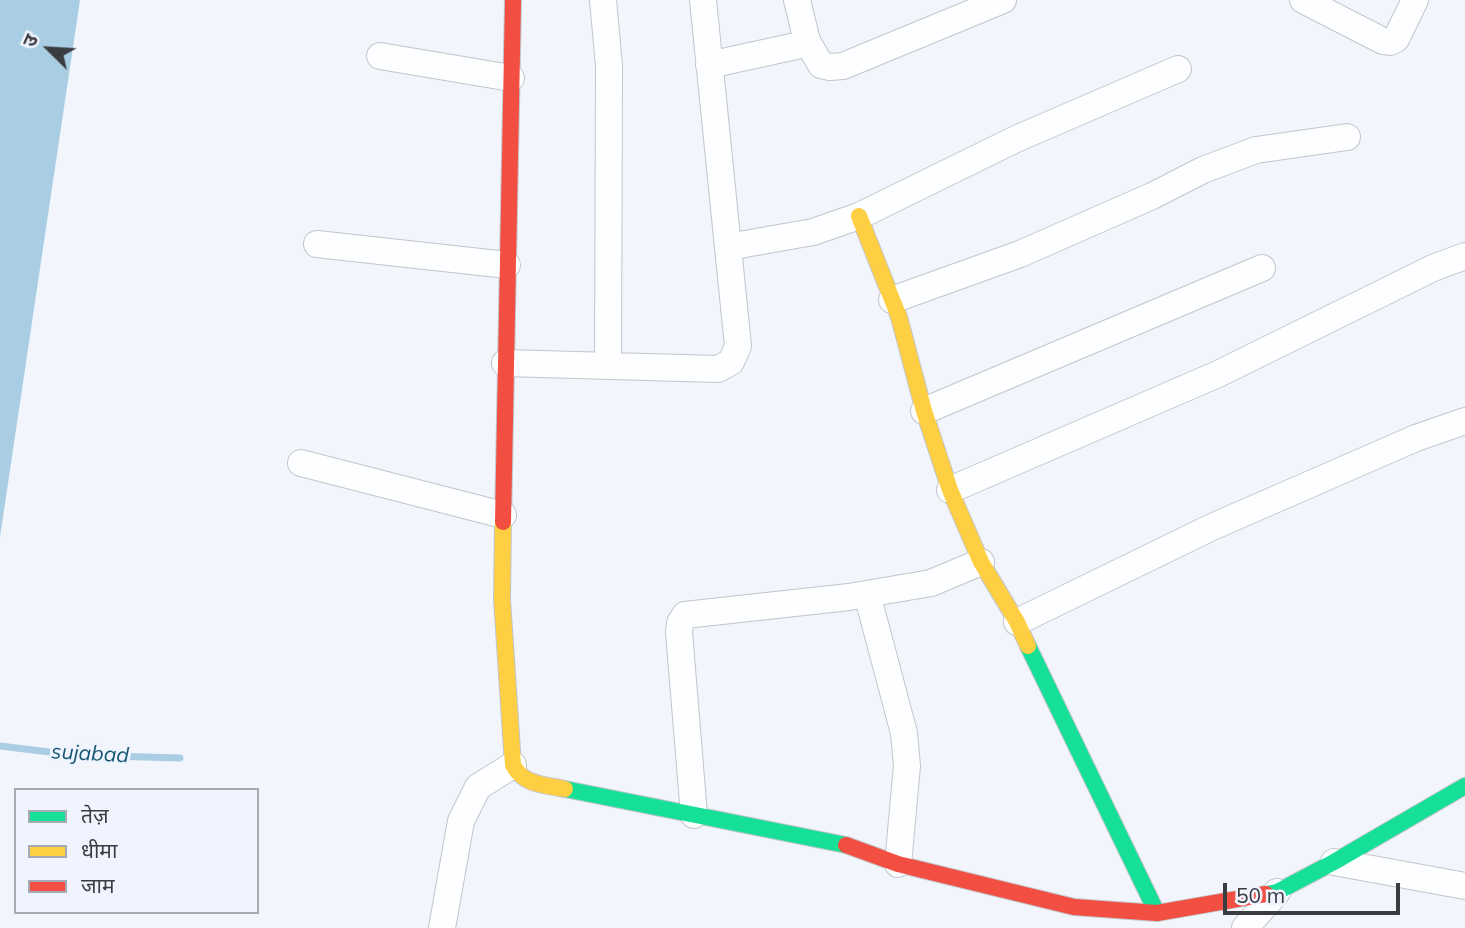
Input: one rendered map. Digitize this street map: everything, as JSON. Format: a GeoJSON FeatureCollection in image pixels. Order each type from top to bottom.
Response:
{"type":"FeatureCollection","features":[{"type":"Feature","properties":{"kind":"street"},"geometry":{"type":"LineString","coordinates":[[513,0],[502,599],[513,765],[529,782],[838,842],[898,864],[1074,907],[1157,913],[1276,892],[1335,862],[1465,786]]}},
{"type":"Feature","properties":{"kind":"street"},"geometry":{"type":"LineString","coordinates":[[603,0],[609,66],[608,366]]}},
{"type":"Feature","properties":{"kind":"street"},"geometry":{"type":"LineString","coordinates":[[505,363],[718,369],[731,362],[738,346],[703,0]]}},
{"type":"Feature","properties":{"kind":"street"},"geometry":{"type":"LineString","coordinates":[[797,0],[807,41],[821,65],[830,68],[843,66],[1003,0]]}},
{"type":"Feature","properties":{"kind":"street"},"geometry":{"type":"LineString","coordinates":[[1303,0],[1383,41],[1390,42],[1396,39],[1415,0]]}},
{"type":"Feature","properties":{"kind":"street"},"geometry":{"type":"LineString","coordinates":[[709,65],[796,46],[807,41]]}},
{"type":"Feature","properties":{"kind":"street"},"geometry":{"type":"LineString","coordinates":[[380,56],[511,78]]}},
{"type":"Feature","properties":{"kind":"street"},"geometry":{"type":"LineString","coordinates":[[728,247],[813,232],[859,216],[1016,139],[1178,69]]}},
{"type":"Feature","properties":{"kind":"street"},"geometry":{"type":"LineString","coordinates":[[892,300],[1020,254],[1152,196],[1203,170],[1256,150],[1347,138]]}},
{"type":"Feature","properties":{"kind":"street"},"geometry":{"type":"LineString","coordinates":[[859,216],[892,300],[923,411],[950,490],[981,562],[1017,622],[1157,913]]}},
{"type":"Feature","properties":{"kind":"street"},"geometry":{"type":"LineString","coordinates":[[317,244],[507,265]]}},
{"type":"Feature","properties":{"kind":"street"},"geometry":{"type":"LineString","coordinates":[[950,490],[1218,374],[1433,268],[1465,257]]}},
{"type":"Feature","properties":{"kind":"street"},"geometry":{"type":"LineString","coordinates":[[923,411],[1262,268]]}},
{"type":"Feature","properties":{"kind":"street"},"geometry":{"type":"LineString","coordinates":[[1017,622],[1212,527],[1416,438],[1465,421]]}},
{"type":"Feature","properties":{"kind":"street"},"geometry":{"type":"LineString","coordinates":[[302,463],[503,515]]}},
{"type":"Feature","properties":{"kind":"street"},"geometry":{"type":"LineString","coordinates":[[694,814],[679,632],[685,615],[867,594],[931,583],[981,562]]}},
{"type":"Feature","properties":{"kind":"street"},"geometry":{"type":"LineString","coordinates":[[867,594],[904,733],[907,766],[898,864]]}},
{"type":"Feature","properties":{"kind":"street"},"geometry":{"type":"LineString","coordinates":[[442,928],[461,821],[478,787],[513,765]]}},
{"type":"Feature","properties":{"kind":"street"},"geometry":{"type":"LineString","coordinates":[[1335,862],[1465,886]]}},
{"type":"Feature","properties":{"kind":"street"},"geometry":{"type":"LineString","coordinates":[[1245,928],[1276,892]]}},
{"type":"Feature","properties":{"kind":"water"},"geometry":{"type":"Polygon","coordinates":[[[0,0],[80,0],[0,537],[0,0]]]}},
{"type":"Feature","properties":{"kind":"waterway","name":"sujabad"},"geometry":{"type":"LineString","coordinates":[[0,746],[74,755],[180,758]]}},
{"type":"Feature","properties":{"kind":"traffic: fast"},"geometry":{"type":"LineString","coordinates":[[1028,646],[1157,913]]}},
{"type":"Feature","properties":{"kind":"traffic: fast"},"geometry":{"type":"LineString","coordinates":[[1266,894],[1277,892],[1334,862],[1465,786]]}},
{"type":"Feature","properties":{"kind":"traffic: fast"},"geometry":{"type":"LineString","coordinates":[[565,789],[846,845]]}},
{"type":"Feature","properties":{"kind":"traffic: slow"},"geometry":{"type":"LineString","coordinates":[[859,216],[899,317],[924,411],[950,490],[981,562],[1017,622],[1028,646]]}},
{"type":"Feature","properties":{"kind":"traffic: slow"},"geometry":{"type":"LineString","coordinates":[[503,522],[502,599],[513,765],[517,772],[529,780],[565,789]]}},
{"type":"Feature","properties":{"kind":"traffic: jam"},"geometry":{"type":"LineString","coordinates":[[503,522],[513,0]]}},
{"type":"Feature","properties":{"kind":"traffic: jam"},"geometry":{"type":"LineString","coordinates":[[846,845],[898,864],[1074,907],[1157,913],[1266,894]]}}]}
